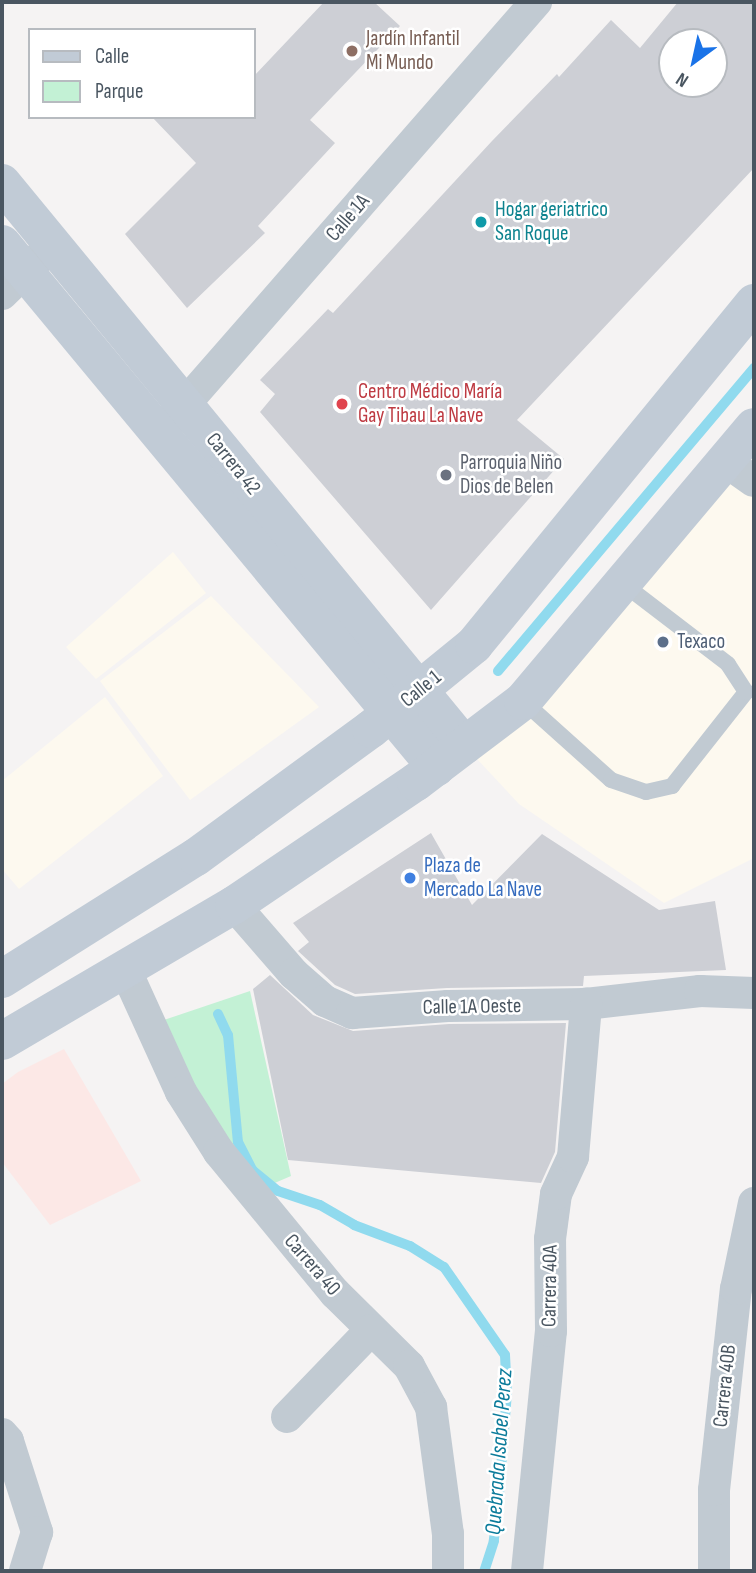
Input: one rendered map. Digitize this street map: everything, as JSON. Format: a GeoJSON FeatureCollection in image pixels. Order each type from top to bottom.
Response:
{"type":"FeatureCollection","features":[{"type":"Feature","properties":{"kind":"main road","name":"Carrera 42"},"geometry":{"type":"LineString","coordinates":[[2,183],[185,406],[405,701],[450,756]]}},
{"type":"Feature","properties":{"kind":"main road","name":"Carrera 42"},"geometry":{"type":"LineString","coordinates":[[10,270],[405,701]]}},
{"type":"Feature","properties":{"kind":"main road","name":"Calle 1"},"geometry":{"type":"LineString","coordinates":[[2,979],[196,857],[405,701],[474,645],[754,303]]}},
{"type":"Feature","properties":{"kind":"main road"},"geometry":{"type":"LineString","coordinates":[[2,1041],[234,905],[450,756],[523,701],[622,583],[740,471],[754,427]]}},
{"type":"Feature","properties":{"kind":"street","name":"Calle 1A"},"geometry":{"type":"LineString","coordinates":[[159,433],[536,2]]}},
{"type":"Feature","properties":{"kind":"street"},"geometry":{"type":"LineString","coordinates":[[10,270],[52,244]]}},
{"type":"Feature","properties":{"kind":"street","name":"Calle 1A Oeste"},"geometry":{"type":"LineString","coordinates":[[234,905],[295,974],[325,1001],[352,1013],[448,1006],[586,1004],[700,991],[754,993]]}},
{"type":"Feature","properties":{"kind":"street","name":"Carrera 40"},"geometry":{"type":"LineString","coordinates":[[125,969],[181,1092],[219,1152],[294,1245],[371,1330],[409,1366],[431,1407],[448,1534],[448,1571]]}},
{"type":"Feature","properties":{"kind":"street","name":"Carrera 40A"},"geometry":{"type":"LineString","coordinates":[[527,1571],[551,1331],[550,1239],[556,1194],[573,1157],[586,1004]]}},
{"type":"Feature","properties":{"kind":"street","name":"Carrera 40B"},"geometry":{"type":"LineString","coordinates":[[714,1571],[714,1490],[736,1289],[754,1203]]}},
{"type":"Feature","properties":{"kind":"street"},"geometry":{"type":"LineString","coordinates":[[287,1417],[371,1330]]}},
{"type":"Feature","properties":{"kind":"street"},"geometry":{"type":"LineString","coordinates":[[2,1434],[8,1441],[37,1531],[25,1571]]}},
{"type":"Feature","properties":{"kind":"lane"},"geometry":{"type":"LineString","coordinates":[[523,701],[611,780],[646,792],[672,786],[746,692],[728,664],[622,583]]}},
{"type":"Feature","properties":{"kind":"shaded area","name":"Texaco"},"geometry":{"type":"Polygon","coordinates":[[[754,427],[754,858],[664,903],[519,804],[464,745],[754,427]]]}},
{"type":"Feature","properties":{"kind":"shaded area"},"geometry":{"type":"Polygon","coordinates":[[[173,552],[206,593],[96,679],[66,647],[173,552]]]}},
{"type":"Feature","properties":{"kind":"shaded area"},"geometry":{"type":"Polygon","coordinates":[[[211,596],[319,707],[190,800],[100,681],[211,596]]]}},
{"type":"Feature","properties":{"kind":"shaded area"},"geometry":{"type":"Polygon","coordinates":[[[105,697],[163,776],[19,889],[2,869],[2,781],[105,697]]]}},
{"type":"Feature","properties":{"kind":"shaded area"},"geometry":{"type":"Polygon","coordinates":[[[64,1049],[141,1181],[50,1225],[2,1162],[2,1084],[18,1072],[64,1049]]]}},
{"type":"Feature","properties":{"kind":"green space"},"geometry":{"type":"Polygon","coordinates":[[[250,991],[291,1176],[256,1191],[158,1022],[250,991]]]}},
{"type":"Feature","properties":{"kind":"building"},"geometry":{"type":"Polygon","coordinates":[[[324,2],[374,2],[400,26],[310,120],[335,143],[258,226],[265,233],[187,308],[125,234],[196,163],[154,119],[256,119],[256,74],[324,2]]]}},
{"type":"Feature","properties":{"kind":"building"},"geometry":{"type":"Polygon","coordinates":[[[678,2],[754,2],[754,168],[517,420],[564,459],[431,610],[260,412],[275,394],[260,380],[328,309],[333,313],[492,141],[557,74],[559,77],[611,20],[640,48],[678,2]]]}},
{"type":"Feature","properties":{"kind":"building"},"geometry":{"type":"Polygon","coordinates":[[[431,833],[472,905],[542,834],[659,910],[715,901],[726,970],[584,976],[583,986],[447,988],[355,994],[335,985],[298,951],[309,942],[293,923],[431,833]]]}},
{"type":"Feature","properties":{"kind":"building"},"geometry":{"type":"Polygon","coordinates":[[[270,975],[313,1015],[353,1031],[449,1024],[566,1023],[555,1152],[541,1183],[288,1160],[253,989],[270,975]]]}},
{"type":"Feature","properties":{"kind":"waterway"},"geometry":{"type":"LineString","coordinates":[[498,671],[754,368]]}},
{"type":"Feature","properties":{"kind":"waterway","name":"Quebrada Isabel Perez"},"geometry":{"type":"LineString","coordinates":[[218,1014],[228,1035],[238,1142],[252,1170],[278,1191],[320,1205],[354,1225],[410,1246],[444,1267],[505,1355],[507,1392],[498,1506],[494,1541],[484,1571]]}},
{"type":"Feature","properties":{"kind":"place","name":"Jardín Infantil Mi Mundo"},"geometry":{"type":"Point","coordinates":[352,51]}},
{"type":"Feature","properties":{"kind":"place","name":"Hogar geriatrico San Roque"},"geometry":{"type":"Point","coordinates":[481,222]}},
{"type":"Feature","properties":{"kind":"place","name":"Centro Médico María Gay Tibau La Nave"},"geometry":{"type":"Point","coordinates":[342,404]}},
{"type":"Feature","properties":{"kind":"place","name":"Parroquia Niño Dios de Belen"},"geometry":{"type":"Point","coordinates":[446,475]}},
{"type":"Feature","properties":{"kind":"place","name":"Texaco"},"geometry":{"type":"Point","coordinates":[663,642]}},
{"type":"Feature","properties":{"kind":"place","name":"Plaza de Mercado La Nave"},"geometry":{"type":"Point","coordinates":[410,878]}}]}
